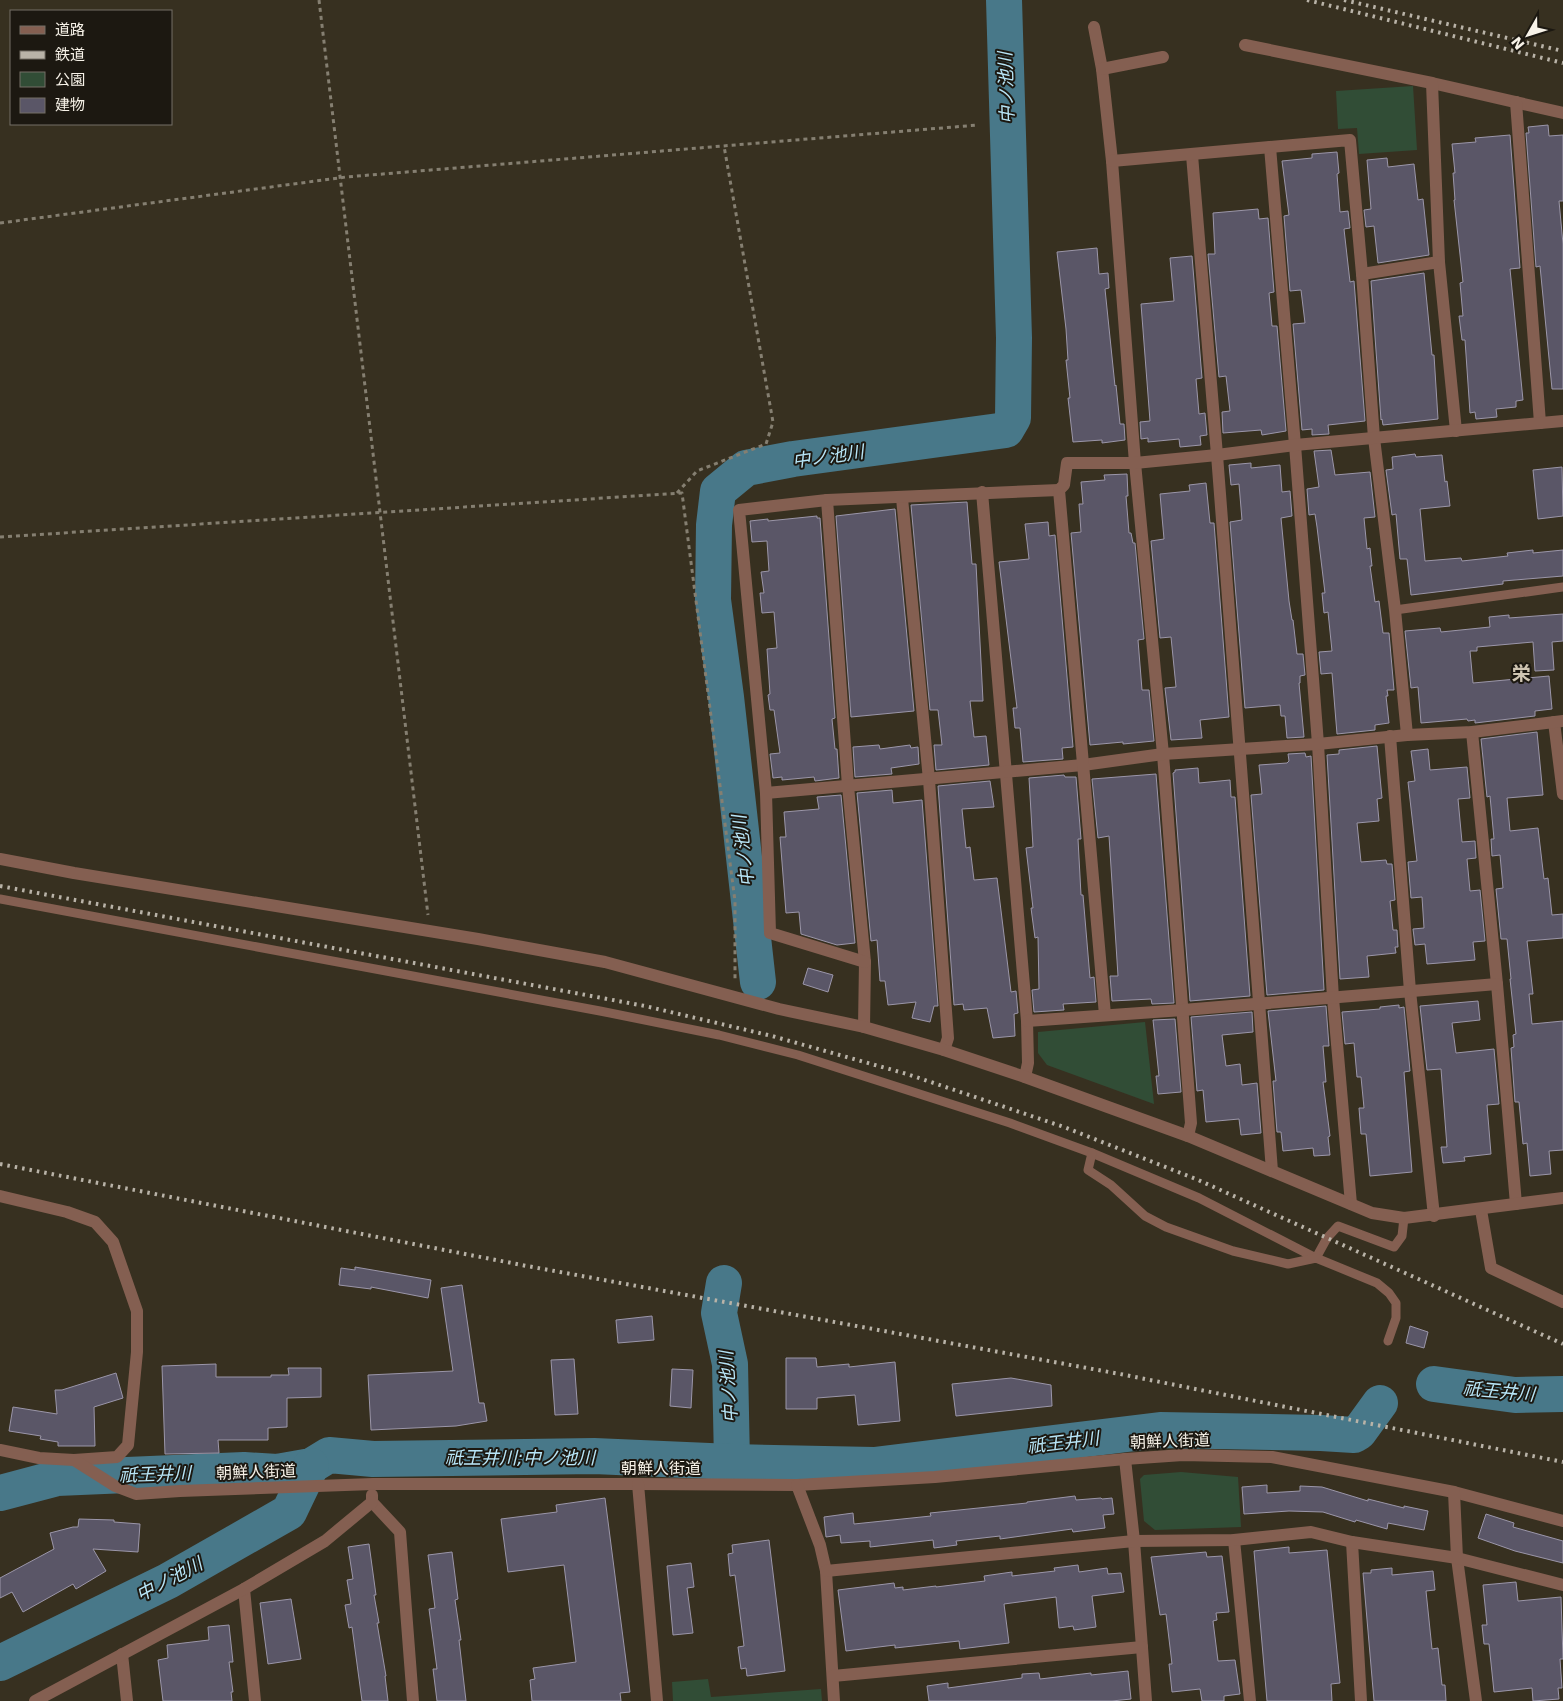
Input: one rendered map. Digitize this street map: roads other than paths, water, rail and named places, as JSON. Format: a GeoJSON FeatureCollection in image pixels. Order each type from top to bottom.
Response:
{"type":"FeatureCollection","features":[{"type":"Feature","properties":{"kind":"street"},"geometry":{"type":"LineString","coordinates":[[1094,26],[1102,69],[1112,161],[1136,463],[1163,754],[1191,1123],[1188,1136]]}},
{"type":"Feature","properties":{"kind":"street"},"geometry":{"type":"LineString","coordinates":[[1245,45],[1432,83],[1563,113]]}},
{"type":"Feature","properties":{"kind":"street"},"geometry":{"type":"LineString","coordinates":[[1102,69],[1163,57]]}},
{"type":"Feature","properties":{"kind":"street"},"geometry":{"type":"LineString","coordinates":[[1432,83],[1438,262],[1456,431]]}},
{"type":"Feature","properties":{"kind":"street"},"geometry":{"type":"LineString","coordinates":[[1516,102],[1540,423]]}},
{"type":"Feature","properties":{"kind":"street"},"geometry":{"type":"LineString","coordinates":[[1112,161],[1350,140],[1374,438],[1395,610],[1407,735]]}},
{"type":"Feature","properties":{"kind":"street"},"geometry":{"type":"LineString","coordinates":[[1270,147],[1318,744],[1333,998],[1351,1204]]}},
{"type":"Feature","properties":{"kind":"street"},"geometry":{"type":"LineString","coordinates":[[1192,155],[1272,1171]]}},
{"type":"Feature","properties":{"kind":"street"},"geometry":{"type":"LineString","coordinates":[[1362,274],[1438,262]]}},
{"type":"Feature","properties":{"kind":"street"},"geometry":{"type":"LineString","coordinates":[[865,962],[770,932],[766,793],[739,510],[828,500],[1059,490],[1064,486],[1067,464],[1136,463],[1295,445],[1563,422]]}},
{"type":"Feature","properties":{"kind":"street"},"geometry":{"type":"LineString","coordinates":[[1059,490],[1105,1015]]}},
{"type":"Feature","properties":{"kind":"street"},"geometry":{"type":"LineString","coordinates":[[982,492],[1027,1021],[1028,1063],[1025,1077]]}},
{"type":"Feature","properties":{"kind":"street"},"geometry":{"type":"LineString","coordinates":[[902,498],[929,780],[948,1038],[944,1050]]}},
{"type":"Feature","properties":{"kind":"street"},"geometry":{"type":"LineString","coordinates":[[828,500],[848,786],[865,962],[864,1027]]}},
{"type":"Feature","properties":{"kind":"street"},"geometry":{"type":"LineString","coordinates":[[766,793],[1083,765],[1163,754],[1318,744],[1390,736],[1472,732],[1559,722],[1563,794]]}},
{"type":"Feature","properties":{"kind":"street"},"geometry":{"type":"LineString","coordinates":[[1472,732],[1497,984],[1516,1204]]}},
{"type":"Feature","properties":{"kind":"street"},"geometry":{"type":"LineString","coordinates":[[1390,736],[1410,991],[1434,1216]]}},
{"type":"Feature","properties":{"kind":"street"},"geometry":{"type":"LineString","coordinates":[[0,860],[605,962],[735,998],[864,1027],[944,1050],[1025,1077],[1188,1136],[1372,1213],[1404,1218],[1434,1216],[1563,1198]]}},
{"type":"Feature","properties":{"kind":"street"},"geometry":{"type":"LineString","coordinates":[[1027,1021],[1497,984]]}},
{"type":"Feature","properties":{"kind":"street"},"geometry":{"type":"LineString","coordinates":[[0,1196],[67,1212],[95,1222],[113,1242],[137,1311],[137,1352],[128,1445],[117,1457],[74,1460]]}},
{"type":"Feature","properties":{"kind":"street"},"geometry":{"type":"LineString","coordinates":[[1481,1210],[1491,1268],[1563,1302]]}},
{"type":"Feature","properties":{"kind":"street","name":"朝鮮人街道"},"geometry":{"type":"LineString","coordinates":[[0,1450],[39,1458],[74,1460],[115,1486],[136,1494],[373,1484],[797,1485],[935,1477],[1183,1455],[1272,1457],[1454,1492],[1563,1521]]}},
{"type":"Feature","properties":{"kind":"street"},"geometry":{"type":"LineString","coordinates":[[1125,1459],[1134,1541],[1146,1701]]}},
{"type":"Feature","properties":{"kind":"street"},"geometry":{"type":"LineString","coordinates":[[373,1484],[372,1502],[400,1532],[412,1701]]}},
{"type":"Feature","properties":{"kind":"street"},"geometry":{"type":"LineString","coordinates":[[638,1484],[657,1701]]}},
{"type":"Feature","properties":{"kind":"street"},"geometry":{"type":"LineString","coordinates":[[797,1485],[820,1545],[826,1571],[834,1701]]}},
{"type":"Feature","properties":{"kind":"street"},"geometry":{"type":"LineString","coordinates":[[1454,1492],[1457,1558],[1476,1701]]}},
{"type":"Feature","properties":{"kind":"street"},"geometry":{"type":"LineString","coordinates":[[35,1701],[244,1589],[324,1541],[372,1502]]}},
{"type":"Feature","properties":{"kind":"street"},"geometry":{"type":"LineString","coordinates":[[826,1571],[1134,1541],[1234,1540],[1311,1532],[1352,1542],[1457,1558],[1563,1585]]}},
{"type":"Feature","properties":{"kind":"street"},"geometry":{"type":"LineString","coordinates":[[1234,1540],[1250,1701]]}},
{"type":"Feature","properties":{"kind":"street"},"geometry":{"type":"LineString","coordinates":[[1352,1542],[1361,1701]]}},
{"type":"Feature","properties":{"kind":"street"},"geometry":{"type":"LineString","coordinates":[[244,1589],[255,1701]]}},
{"type":"Feature","properties":{"kind":"street"},"geometry":{"type":"LineString","coordinates":[[833,1676],[1142,1647]]}},
{"type":"Feature","properties":{"kind":"street"},"geometry":{"type":"LineString","coordinates":[[122,1654],[127,1701]]}},
{"type":"Feature","properties":{"kind":"lane"},"geometry":{"type":"LineString","coordinates":[[1395,610],[1563,587]]}},
{"type":"Feature","properties":{"kind":"lane"},"geometry":{"type":"LineString","coordinates":[[0,900],[397,972],[719,1035],[798,1055],[896,1085],[1092,1153],[1199,1198],[1316,1258],[1377,1283],[1389,1293],[1396,1303],[1396,1318],[1388,1342]]}},
{"type":"Feature","properties":{"kind":"lane"},"geometry":{"type":"LineString","coordinates":[[1092,1153],[1088,1170],[1111,1185],[1145,1216],[1166,1227],[1233,1251],[1288,1264],[1316,1258],[1327,1238],[1338,1226],[1394,1247],[1402,1236],[1404,1218]]}},
{"type":"Feature","properties":{"kind":"waterway","name":"中ノ池川"},"geometry":{"type":"LineString","coordinates":[[758,982],[726,697],[713,600],[714,525],[718,491],[746,468],[793,459],[1006,430],[1013,418],[1014,338],[1004,0]]}},
{"type":"Feature","properties":{"kind":"waterway","name":"中ノ池川"},"geometry":{"type":"LineString","coordinates":[[724,1283],[719,1313],[730,1364],[732,1462]]}},
{"type":"Feature","properties":{"kind":"waterway","name":"祇王井川"},"geometry":{"type":"LineString","coordinates":[[1434,1384],[1515,1395],[1563,1394]]}},
{"type":"Feature","properties":{"kind":"waterway","name":"祇王井川;中ノ池川"},"geometry":{"type":"LineString","coordinates":[[0,1493],[57,1478],[244,1470],[277,1472],[311,1466],[329,1455],[373,1459],[594,1456],[732,1462],[874,1465],[1160,1430],[1354,1435],[1359,1432],[1380,1403]]}},
{"type":"Feature","properties":{"kind":"waterway","name":"中ノ池川"},"geometry":{"type":"LineString","coordinates":[[0,1663],[168,1581],[289,1512],[311,1466]]}},
{"type":"Feature","properties":{"kind":"railway"},"geometry":{"type":"LineString","coordinates":[[1307,0],[1563,63]]}},
{"type":"Feature","properties":{"kind":"railway"},"geometry":{"type":"LineString","coordinates":[[1344,0],[1563,51]]}},
{"type":"Feature","properties":{"kind":"railway"},"geometry":{"type":"LineString","coordinates":[[0,886],[645,1006],[772,1036],[907,1074],[1064,1127],[1196,1179],[1563,1344]]}},
{"type":"Feature","properties":{"kind":"railway"},"geometry":{"type":"LineString","coordinates":[[0,1164],[527,1266],[1120,1374],[1563,1462]]}},
{"type":"Feature","properties":{"kind":"district","name":"栄"},"geometry":{"type":"Point","coordinates":[1521,673]}}]}
